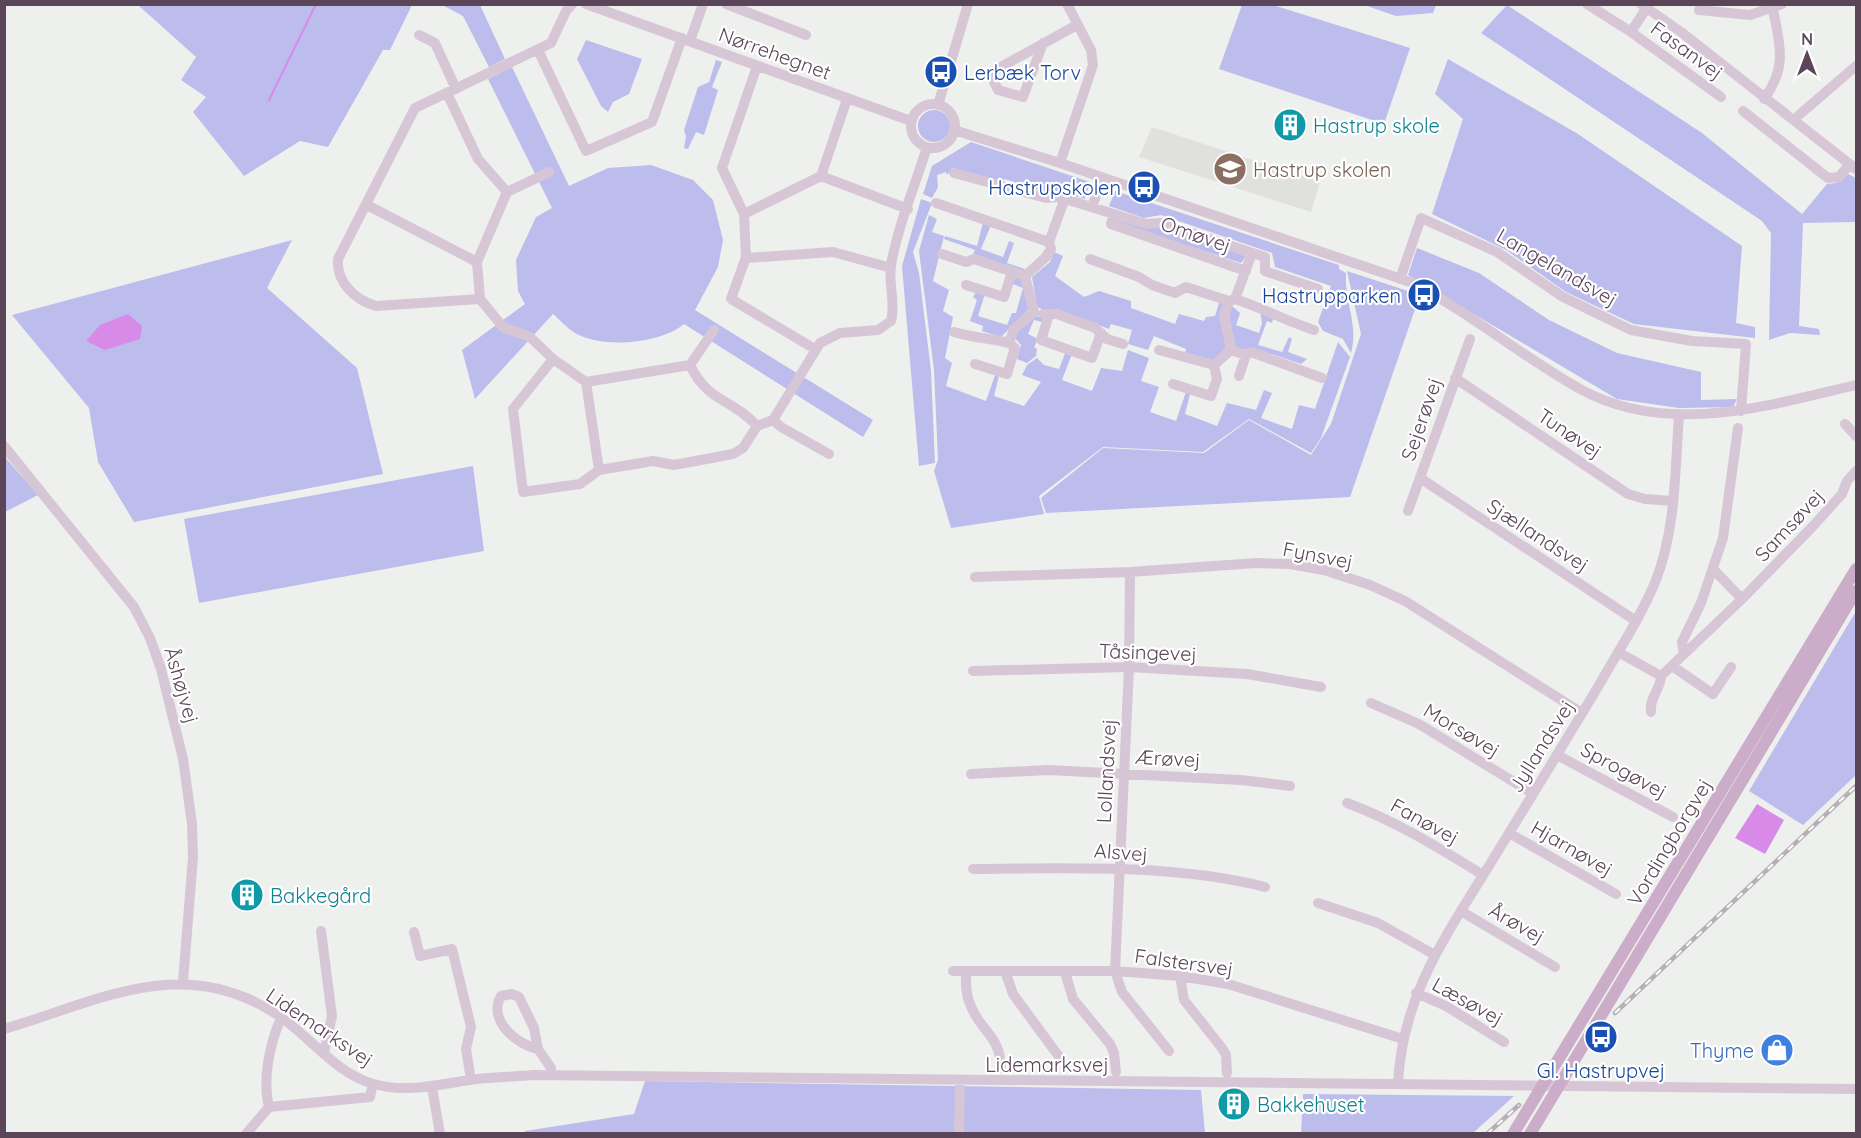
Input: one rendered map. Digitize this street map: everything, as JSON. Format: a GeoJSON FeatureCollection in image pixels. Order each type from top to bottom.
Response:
{"type":"FeatureCollection","features":[{"type":"Feature","properties":{"kind":"main road","name":"Vordingborgvej"},"geometry":{"type":"LineString","coordinates":[[1513,1134],[1857,568]]}},
{"type":"Feature","properties":{"kind":"main road","name":"Vordingborgvej"},"geometry":{"type":"LineString","coordinates":[[1530,1134],[1857,591]]}},
{"type":"Feature","properties":{"kind":"street"},"geometry":{"type":"LineString","coordinates":[[480,299],[376,306],[366,303],[341,281],[337,269],[338,260],[416,108],[551,43],[566,11],[572,4]]}},
{"type":"Feature","properties":{"kind":"street","name":"Nørrehegnet"},"geometry":{"type":"LineString","coordinates":[[586,4],[911,121]]}},
{"type":"Feature","properties":{"kind":"street","name":"Nørrehegnet"},"geometry":{"type":"LineString","coordinates":[[686,39],[703,4]]}},
{"type":"Feature","properties":{"kind":"street","name":"Nørrehegnet"},"geometry":{"type":"LineString","coordinates":[[726,4],[806,35]]}},
{"type":"Feature","properties":{"kind":"street"},"geometry":{"type":"LineString","coordinates":[[938,105],[968,4]]}},
{"type":"Feature","properties":{"kind":"street"},"geometry":{"type":"LineString","coordinates":[[1060,163],[1093,65],[1091,50],[1067,4]]}},
{"type":"Feature","properties":{"kind":"street","name":"Fasanvej"},"geometry":{"type":"LineString","coordinates":[[1587,4],[1631,32],[1721,97]]}},
{"type":"Feature","properties":{"kind":"street","name":"Fasanvej"},"geometry":{"type":"LineString","coordinates":[[1631,32],[1646,6],[1853,167],[1839,177],[1828,178],[1743,111]]}},
{"type":"Feature","properties":{"kind":"street"},"geometry":{"type":"LineString","coordinates":[[1699,10],[1750,15],[1776,6],[1782,60],[1777,80],[1764,99]]}},
{"type":"Feature","properties":{"kind":"street"},"geometry":{"type":"LineString","coordinates":[[1042,43],[1023,96],[998,90],[990,74],[1042,43],[1077,25]]}},
{"type":"Feature","properties":{"kind":"street"},"geometry":{"type":"LineString","coordinates":[[419,35],[435,43],[478,159],[507,192]]}},
{"type":"Feature","properties":{"kind":"street"},"geometry":{"type":"LineString","coordinates":[[538,50],[586,151],[652,122],[686,39]]}},
{"type":"Feature","properties":{"kind":"street"},"geometry":{"type":"LineString","coordinates":[[757,66],[722,168],[744,214],[746,258],[731,299],[815,349]]}},
{"type":"Feature","properties":{"kind":"street"},"geometry":{"type":"LineString","coordinates":[[1799,115],[1857,66]]}},
{"type":"Feature","properties":{"kind":"street","name":"Nørrehegnet"},"geometry":{"type":"LineString","coordinates":[[821,176],[847,99]]}},
{"type":"Feature","properties":{"kind":"street"},"geometry":{"type":"LineString","coordinates":[[938,105],[951,114],[954,130],[945,144],[927,147],[914,138],[911,121],[920,108],[938,105]]}},
{"type":"Feature","properties":{"kind":"street"},"geometry":{"type":"LineString","coordinates":[[954,130],[1060,163],[1400,279],[1446,301],[1580,389],[1609,402],[1644,411],[1679,415],[1710,415],[1741,411],[1857,385]]}},
{"type":"Feature","properties":{"kind":"street"},"geometry":{"type":"LineString","coordinates":[[553,359],[513,409],[523,498],[580,484],[599,470],[653,461],[674,465],[733,454],[743,448],[757,426],[773,420],[815,349],[833,335],[878,330],[891,321],[894,304],[891,268],[895,244],[927,147]]}},
{"type":"Feature","properties":{"kind":"street"},"geometry":{"type":"LineString","coordinates":[[549,172],[507,192],[477,262],[480,299],[500,324],[530,337],[553,359],[586,382],[690,365],[714,330]]}},
{"type":"Feature","properties":{"kind":"street","name":"Omøvej"},"geometry":{"type":"LineString","coordinates":[[954,173],[1046,198],[1065,198],[1146,224],[1161,223],[1265,257],[1265,272],[1318,289]]}},
{"type":"Feature","properties":{"kind":"street"},"geometry":{"type":"LineString","coordinates":[[744,214],[821,176],[908,209]]}},
{"type":"Feature","properties":{"kind":"street"},"geometry":{"type":"LineString","coordinates":[[1092,207],[1102,178]]}},
{"type":"Feature","properties":{"kind":"street"},"geometry":{"type":"LineString","coordinates":[[1025,276],[1046,257],[1051,249],[1049,243],[1065,198]]}},
{"type":"Feature","properties":{"kind":"street"},"geometry":{"type":"LineString","coordinates":[[936,203],[1049,243]]}},
{"type":"Feature","properties":{"kind":"street"},"geometry":{"type":"LineString","coordinates":[[367,205],[477,262]]}},
{"type":"Feature","properties":{"kind":"street","name":"Omøvej"},"geometry":{"type":"LineString","coordinates":[[1114,214],[1111,224],[1246,270]]}},
{"type":"Feature","properties":{"kind":"street","name":"Langelandsvej"},"geometry":{"type":"LineString","coordinates":[[1400,279],[1421,218],[1497,252],[1563,297],[1631,330],[1692,341],[1746,344],[1741,411]]}},
{"type":"Feature","properties":{"kind":"street"},"geometry":{"type":"LineString","coordinates":[[746,258],[833,252],[891,268]]}},
{"type":"Feature","properties":{"kind":"street","name":"Omøvej"},"geometry":{"type":"LineString","coordinates":[[1231,350],[1224,315],[1252,253]]}},
{"type":"Feature","properties":{"kind":"street"},"geometry":{"type":"LineString","coordinates":[[942,254],[966,262],[974,259],[1025,276]]}},
{"type":"Feature","properties":{"kind":"street"},"geometry":{"type":"LineString","coordinates":[[1090,260],[1139,277],[1152,285],[1175,293],[1186,287],[1270,311],[1278,319],[1314,330]]}},
{"type":"Feature","properties":{"kind":"street"},"geometry":{"type":"LineString","coordinates":[[966,285],[1004,297],[1012,272]]}},
{"type":"Feature","properties":{"kind":"street"},"geometry":{"type":"LineString","coordinates":[[1025,276],[1034,312]]}},
{"type":"Feature","properties":{"kind":"street"},"geometry":{"type":"LineString","coordinates":[[1034,312],[1057,314],[1095,328],[1107,339],[1123,344]]}},
{"type":"Feature","properties":{"kind":"street"},"geometry":{"type":"LineString","coordinates":[[1009,343],[1014,329],[1034,312]]}},
{"type":"Feature","properties":{"kind":"street"},"geometry":{"type":"LineString","coordinates":[[1049,315],[1041,340],[1092,358],[1101,333]]}},
{"type":"Feature","properties":{"kind":"street"},"geometry":{"type":"LineString","coordinates":[[954,332],[975,339],[987,337],[1009,343],[1015,348],[1007,374],[975,364]]}},
{"type":"Feature","properties":{"kind":"street","name":"Sejerøvej"},"geometry":{"type":"LineString","coordinates":[[1408,511],[1470,339]]}},
{"type":"Feature","properties":{"kind":"street"},"geometry":{"type":"LineString","coordinates":[[1159,350],[1214,365]]}},
{"type":"Feature","properties":{"kind":"street"},"geometry":{"type":"LineString","coordinates":[[1214,365],[1231,350],[1246,355]]}},
{"type":"Feature","properties":{"kind":"street"},"geometry":{"type":"LineString","coordinates":[[1239,376],[1246,355],[1251,352],[1322,378]]}},
{"type":"Feature","properties":{"kind":"street"},"geometry":{"type":"LineString","coordinates":[[690,365],[704,389],[748,417],[757,426]]}},
{"type":"Feature","properties":{"kind":"street"},"geometry":{"type":"LineString","coordinates":[[1173,384],[1211,396],[1217,379],[1214,365]]}},
{"type":"Feature","properties":{"kind":"street","name":"Tunøvej"},"geometry":{"type":"LineString","coordinates":[[1455,378],[1628,494],[1645,499],[1673,501]]}},
{"type":"Feature","properties":{"kind":"street"},"geometry":{"type":"LineString","coordinates":[[586,382],[599,470]]}},
{"type":"Feature","properties":{"kind":"street","name":"Jyllandsvej"},"geometry":{"type":"LineString","coordinates":[[1398,1084],[1403,1039],[1416,993],[1435,955],[1618,652],[1656,580],[1668,538],[1679,415]]}},
{"type":"Feature","properties":{"kind":"street"},"geometry":{"type":"LineString","coordinates":[[773,420],[829,454]]}},
{"type":"Feature","properties":{"kind":"street"},"geometry":{"type":"LineString","coordinates":[[1845,424],[1857,436]]}},
{"type":"Feature","properties":{"kind":"street","name":"Samsøvej"},"geometry":{"type":"LineString","coordinates":[[1684,654],[1682,642],[1713,569],[1723,538],[1738,428]]}},
{"type":"Feature","properties":{"kind":"street","name":"Åshøjvej"},"geometry":{"type":"LineString","coordinates":[[4,446],[134,607],[150,638],[161,669],[183,759],[192,824],[193,857],[183,982]]}},
{"type":"Feature","properties":{"kind":"street","name":"Samsøvej"},"geometry":{"type":"LineString","coordinates":[[1651,712],[1650,702],[1661,681],[1661,676],[1742,599],[1815,524],[1842,494],[1847,481],[1857,471]]}},
{"type":"Feature","properties":{"kind":"street","name":"Sjællandsvej"},"geometry":{"type":"LineString","coordinates":[[1420,478],[1636,621]]}},
{"type":"Feature","properties":{"kind":"street","name":"Fynsvej"},"geometry":{"type":"LineString","coordinates":[[975,577],[1131,572],[1257,563],[1289,564],[1324,570],[1370,585],[1405,601],[1582,713]]}},
{"type":"Feature","properties":{"kind":"street"},"geometry":{"type":"LineString","coordinates":[[1713,569],[1742,599]]}},
{"type":"Feature","properties":{"kind":"street","name":"Lollandsvej"},"geometry":{"type":"LineString","coordinates":[[1115,972],[1118,870],[1130,667],[1131,572]]}},
{"type":"Feature","properties":{"kind":"street"},"geometry":{"type":"LineString","coordinates":[[1618,652],[1661,676]]}},
{"type":"Feature","properties":{"kind":"street"},"geometry":{"type":"LineString","coordinates":[[1672,666],[1713,694],[1731,667]]}},
{"type":"Feature","properties":{"kind":"street","name":"Tåsingevej"},"geometry":{"type":"LineString","coordinates":[[974,671],[1130,667],[1247,674],[1321,687]]}},
{"type":"Feature","properties":{"kind":"street","name":"Morsøvej"},"geometry":{"type":"LineString","coordinates":[[1371,704],[1419,724],[1532,793]]}},
{"type":"Feature","properties":{"kind":"street","name":"Sprogøvej"},"geometry":{"type":"LineString","coordinates":[[1557,754],[1673,817]]}},
{"type":"Feature","properties":{"kind":"street","name":"Ærøvej"},"geometry":{"type":"LineString","coordinates":[[971,774],[1048,770],[1241,780],[1290,786]]}},
{"type":"Feature","properties":{"kind":"street","name":"Fanøvej"},"geometry":{"type":"LineString","coordinates":[[1347,803],[1379,815],[1417,835],[1483,875]]}},
{"type":"Feature","properties":{"kind":"street","name":"Hjarnøvej"},"geometry":{"type":"LineString","coordinates":[[1509,833],[1616,894]]}},
{"type":"Feature","properties":{"kind":"street","name":"Alsvej"},"geometry":{"type":"LineString","coordinates":[[973,869],[1052,866],[1118,870],[1216,877],[1265,887]]}},
{"type":"Feature","properties":{"kind":"street"},"geometry":{"type":"LineString","coordinates":[[1318,903],[1378,923],[1435,955]]}},
{"type":"Feature","properties":{"kind":"street","name":"Årøvej"},"geometry":{"type":"LineString","coordinates":[[1461,911],[1555,967]]}},
{"type":"Feature","properties":{"kind":"street"},"geometry":{"type":"LineString","coordinates":[[321,931],[332,1016],[324,1053]]}},
{"type":"Feature","properties":{"kind":"street"},"geometry":{"type":"LineString","coordinates":[[414,932],[420,956],[452,949],[471,1027],[466,1049],[471,1080]]}},
{"type":"Feature","properties":{"kind":"street","name":"Falstersvej"},"geometry":{"type":"LineString","coordinates":[[953,971],[1115,972],[1180,976],[1228,984],[1403,1039]]}},
{"type":"Feature","properties":{"kind":"street"},"geometry":{"type":"LineString","coordinates":[[966,971],[966,991],[970,1005],[997,1043],[1001,1068]]}},
{"type":"Feature","properties":{"kind":"street"},"geometry":{"type":"LineString","coordinates":[[1005,971],[1013,994],[1060,1059]]}},
{"type":"Feature","properties":{"kind":"street"},"geometry":{"type":"LineString","coordinates":[[1065,972],[1073,999],[1114,1053],[1116,1072]]}},
{"type":"Feature","properties":{"kind":"street"},"geometry":{"type":"LineString","coordinates":[[1115,972],[1122,992],[1169,1051]]}},
{"type":"Feature","properties":{"kind":"street"},"geometry":{"type":"LineString","coordinates":[[1180,976],[1184,1000],[1226,1055],[1227,1073]]}},
{"type":"Feature","properties":{"kind":"street","name":"Lidemarksvej"},"geometry":{"type":"LineString","coordinates":[[4,1029],[153,984],[183,982],[238,996],[281,1018],[355,1076],[373,1084],[402,1089],[471,1080],[551,1075],[1857,1089]]}},
{"type":"Feature","properties":{"kind":"street","name":"Læsøvej"},"geometry":{"type":"LineString","coordinates":[[1416,993],[1446,1006],[1504,1042]]}},
{"type":"Feature","properties":{"kind":"street"},"geometry":{"type":"LineString","coordinates":[[538,1049],[528,1047],[508,1033],[498,1010],[501,996],[512,994],[519,997],[534,1028],[538,1049],[551,1068],[551,1075]]}},
{"type":"Feature","properties":{"kind":"street"},"geometry":{"type":"LineString","coordinates":[[269,1107],[265,1090],[275,1032],[281,1018]]}},
{"type":"Feature","properties":{"kind":"street"},"geometry":{"type":"LineString","coordinates":[[959,1134],[960,1081]]}},
{"type":"Feature","properties":{"kind":"street"},"geometry":{"type":"LineString","coordinates":[[246,1134],[269,1107],[370,1097],[373,1084]]}},
{"type":"Feature","properties":{"kind":"street"},"geometry":{"type":"LineString","coordinates":[[432,1086],[440,1134]]}},
{"type":"Feature","properties":{"kind":"shaded area"},"geometry":{"type":"Polygon","coordinates":[[[1436,4],[1433,13],[1396,16],[1364,5],[1436,4]]]}},
{"type":"Feature","properties":{"kind":"shaded area"},"geometry":{"type":"Polygon","coordinates":[[[138,5],[412,5],[390,50],[383,50],[328,147],[300,141],[244,176],[193,112],[206,97],[181,80],[196,57],[138,5]]]}},
{"type":"Feature","properties":{"kind":"shaded area"},"geometry":{"type":"Polygon","coordinates":[[[442,5],[480,5],[505,59],[489,67],[463,16],[442,5]]]}},
{"type":"Feature","properties":{"kind":"shaded area"},"geometry":{"type":"Polygon","coordinates":[[[1242,5],[1273,5],[1410,48],[1384,124],[1219,69],[1242,5]]]}},
{"type":"Feature","properties":{"kind":"shaded area"},"geometry":{"type":"Polygon","coordinates":[[[1507,5],[1702,133],[1802,214],[1827,184],[1836,183],[1848,174],[1856,178],[1856,222],[1803,223],[1799,326],[1819,329],[1820,335],[1790,333],[1769,340],[1771,233],[1762,221],[1481,33],[1507,5]]]}},
{"type":"Feature","properties":{"kind":"shaded area"},"geometry":{"type":"Polygon","coordinates":[[[586,40],[642,59],[629,94],[613,102],[608,112],[601,106],[577,59],[586,40]]]}},
{"type":"Feature","properties":{"kind":"shaded area"},"geometry":{"type":"Polygon","coordinates":[[[1448,59],[1578,134],[1742,246],[1736,323],[1755,327],[1755,338],[1634,324],[1566,292],[1506,250],[1432,214],[1463,119],[1435,94],[1448,59]]]}},
{"type":"Feature","properties":{"kind":"shaded area"},"geometry":{"type":"Polygon","coordinates":[[[716,60],[722,62],[712,87],[718,90],[704,135],[696,132],[688,149],[684,148],[686,136],[684,130],[698,87],[709,82],[716,60]]]}},
{"type":"Feature","properties":{"kind":"shaded area"},"geometry":{"type":"Polygon","coordinates":[[[512,67],[569,186],[608,168],[651,165],[693,180],[713,200],[723,240],[718,267],[695,310],[873,420],[863,437],[684,324],[674,331],[646,340],[600,341],[575,333],[553,314],[475,399],[462,350],[525,304],[518,291],[516,260],[536,217],[552,208],[488,79],[512,67]]]}},
{"type":"Feature","properties":{"kind":"shaded area"},"geometry":{"type":"Polygon","coordinates":[[[934,110],[945,115],[950,126],[945,137],[934,142],[923,137],[918,126],[923,115],[934,110]]]}},
{"type":"Feature","properties":{"kind":"shaded area","name":"Hastrup skolen"},"geometry":{"type":"Polygon","coordinates":[[[1152,127],[1320,182],[1311,212],[1139,157],[1152,127]]]}},
{"type":"Feature","properties":{"kind":"shaded area"},"geometry":{"type":"Polygon","coordinates":[[[971,142],[1090,182],[1085,199],[1054,190],[1048,193],[1005,179],[1001,182],[952,168],[947,175],[946,172],[937,175],[938,187],[932,198],[923,194],[932,166],[971,142]]]}},
{"type":"Feature","properties":{"kind":"shaded area"},"geometry":{"type":"Polygon","coordinates":[[[1115,191],[1339,265],[1339,269],[1346,273],[1353,333],[1351,353],[1343,339],[1323,331],[1318,322],[1331,286],[1275,267],[1272,253],[1161,215],[1144,218],[1109,206],[1115,191]]]}},
{"type":"Feature","properties":{"kind":"shaded area"},"geometry":{"type":"Polygon","coordinates":[[[921,199],[932,203],[913,252],[919,273],[931,371],[935,463],[919,466],[902,266],[921,199]]]}},
{"type":"Feature","properties":{"kind":"shaded area"},"geometry":{"type":"Polygon","coordinates":[[[929,215],[937,219],[932,232],[944,236],[933,281],[949,290],[943,311],[953,317],[945,358],[952,363],[946,386],[986,401],[995,375],[999,376],[994,396],[1024,406],[1041,382],[1022,375],[1027,365],[1037,358],[1044,365],[1059,369],[1066,351],[1072,354],[1062,380],[1092,391],[1101,368],[1122,371],[1128,350],[1149,358],[1141,381],[1159,387],[1150,412],[1176,421],[1186,392],[1190,394],[1185,414],[1217,426],[1227,403],[1256,410],[1264,390],[1272,393],[1261,418],[1292,429],[1299,405],[1315,409],[1338,342],[1350,357],[1321,438],[1311,453],[1249,419],[1203,452],[1103,447],[1039,496],[1044,514],[951,528],[934,471],[938,460],[934,370],[919,251],[929,215]]]}},
{"type":"Feature","properties":{"kind":"shaded area"},"geometry":{"type":"Polygon","coordinates":[[[1118,219],[1160,226],[1246,256],[1241,263],[1117,223],[1118,219]]]}},
{"type":"Feature","properties":{"kind":"shaded area"},"geometry":{"type":"Polygon","coordinates":[[[983,223],[991,225],[981,249],[1003,257],[1009,241],[1014,243],[1007,263],[1025,269],[1024,271],[972,256],[975,250],[944,239],[945,236],[977,246],[983,223]]]}},
{"type":"Feature","properties":{"kind":"shaded area"},"geometry":{"type":"Polygon","coordinates":[[[292,240],[267,288],[357,368],[383,474],[134,522],[98,462],[89,408],[12,315],[292,240]]]}},
{"type":"Feature","properties":{"kind":"shaded area"},"geometry":{"type":"Polygon","coordinates":[[[1417,248],[1479,273],[1549,320],[1617,353],[1701,372],[1701,400],[1737,399],[1733,407],[1679,408],[1617,399],[1408,275],[1417,248]]]}},
{"type":"Feature","properties":{"kind":"shaded area"},"geometry":{"type":"Polygon","coordinates":[[[1054,252],[1063,256],[1055,276],[1084,297],[1099,291],[1131,301],[1131,308],[1175,324],[1179,314],[1204,321],[1206,317],[1215,316],[1220,300],[1229,303],[1228,350],[1212,362],[1185,353],[1186,349],[1154,336],[1148,350],[1128,344],[1132,330],[1111,324],[1109,329],[1057,309],[1047,311],[1037,307],[1032,277],[1050,262],[1054,252]]]}},
{"type":"Feature","properties":{"kind":"shaded area"},"geometry":{"type":"Polygon","coordinates":[[[1347,271],[1420,295],[1350,497],[1046,513],[1041,498],[1103,448],[1204,453],[1249,420],[1311,455],[1331,424],[1361,334],[1347,271]]]}},
{"type":"Feature","properties":{"kind":"shaded area"},"geometry":{"type":"Polygon","coordinates":[[[1013,274],[1023,278],[1029,309],[1001,337],[982,331],[983,326],[970,321],[977,300],[973,297],[976,292],[985,294],[978,316],[1007,325],[1012,313],[1016,313],[1023,288],[1010,283],[1013,274]]]}},
{"type":"Feature","properties":{"kind":"shaded area"},"geometry":{"type":"Polygon","coordinates":[[[1232,306],[1240,313],[1236,325],[1259,333],[1262,323],[1260,310],[1273,319],[1272,323],[1267,321],[1258,345],[1282,352],[1289,337],[1292,339],[1288,352],[1307,359],[1301,364],[1254,348],[1242,350],[1235,346],[1229,316],[1232,306]]]}},
{"type":"Feature","properties":{"kind":"shaded area"},"geometry":{"type":"Polygon","coordinates":[[[128,314],[142,326],[140,339],[105,350],[86,341],[100,325],[128,314]]]}},
{"type":"Feature","properties":{"kind":"shaded area"},"geometry":{"type":"Polygon","coordinates":[[[1035,315],[1044,319],[1045,323],[1034,320],[1028,334],[1038,339],[1034,347],[1037,349],[1036,356],[1027,363],[1017,359],[1021,345],[1015,338],[1018,328],[1035,315]]]}},
{"type":"Feature","properties":{"kind":"shaded area"},"geometry":{"type":"Polygon","coordinates":[[[4,456],[38,495],[5,512],[4,512],[4,456]]]}},
{"type":"Feature","properties":{"kind":"shaded area"},"geometry":{"type":"Polygon","coordinates":[[[473,466],[484,551],[199,603],[184,519],[473,466]]]}},
{"type":"Feature","properties":{"kind":"shaded area"},"geometry":{"type":"Polygon","coordinates":[[[1856,611],[1856,775],[1803,825],[1749,791],[1856,611]]]}},
{"type":"Feature","properties":{"kind":"shaded area"},"geometry":{"type":"Polygon","coordinates":[[[1757,804],[1784,820],[1765,854],[1735,838],[1757,804]]]}},
{"type":"Feature","properties":{"kind":"shaded area"},"geometry":{"type":"Polygon","coordinates":[[[645,1081],[1201,1090],[1205,1133],[525,1134],[525,1131],[634,1114],[645,1081]]]}},
{"type":"Feature","properties":{"kind":"shaded area"},"geometry":{"type":"Polygon","coordinates":[[[1303,1094],[1514,1096],[1473,1133],[1301,1133],[1303,1094]]]}},
{"type":"Feature","properties":{"kind":"waterway"},"geometry":{"type":"LineString","coordinates":[[269,100],[316,4]]}},
{"type":"Feature","properties":{"kind":"railway"},"geometry":{"type":"LineString","coordinates":[[1615,1013],[1856,786]]}},
{"type":"Feature","properties":{"kind":"railway"},"geometry":{"type":"LineString","coordinates":[[1487,1134],[1519,1105]]}},
{"type":"Feature","properties":{"kind":"place","name":"Lerbæk Torv"},"geometry":{"type":"Point","coordinates":[941,72]}},
{"type":"Feature","properties":{"kind":"place","name":"Hastrup skole"},"geometry":{"type":"Point","coordinates":[1290,125]}},
{"type":"Feature","properties":{"kind":"place","name":"Hastrup skolen"},"geometry":{"type":"Point","coordinates":[1230,169]}},
{"type":"Feature","properties":{"kind":"place","name":"Hastrupskolen"},"geometry":{"type":"Point","coordinates":[1144,187]}},
{"type":"Feature","properties":{"kind":"place","name":"Hastrupparken"},"geometry":{"type":"Point","coordinates":[1424,295]}},
{"type":"Feature","properties":{"kind":"place","name":"Bakkegård"},"geometry":{"type":"Point","coordinates":[247,895]}},
{"type":"Feature","properties":{"kind":"place","name":"Gl. Hastrupvej"},"geometry":{"type":"Point","coordinates":[1601,1037]}},
{"type":"Feature","properties":{"kind":"place","name":"Thyme"},"geometry":{"type":"Point","coordinates":[1777,1050]}},
{"type":"Feature","properties":{"kind":"place","name":"Bakkehuset"},"geometry":{"type":"Point","coordinates":[1234,1104]}}]}
